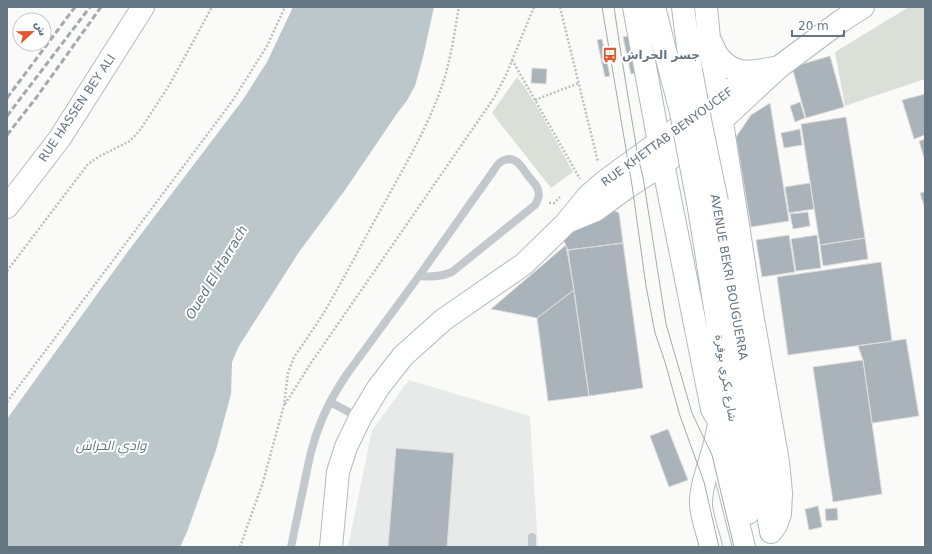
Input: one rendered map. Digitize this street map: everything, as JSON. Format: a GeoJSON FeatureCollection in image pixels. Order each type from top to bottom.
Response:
{"type":"FeatureCollection","features":[{"type":"Feature","properties":{"kind":"main road","name":"RUE HASSEN BEY ALI"},"geometry":{"type":"LineString","coordinates":[[7,207],[60,138],[143,7]]}},
{"type":"Feature","properties":{"kind":"main road"},"geometry":{"type":"LineString","coordinates":[[634,7],[645,64],[665,138]]}},
{"type":"Feature","properties":{"kind":"main road"},"geometry":{"type":"LineString","coordinates":[[639,7],[646,28],[665,138],[663,164],[712,409],[720,423],[726,476],[744,547]]}},
{"type":"Feature","properties":{"kind":"main road","name":"AVENUE BEKRI BOUGUERRA"},"geometry":{"type":"LineString","coordinates":[[654,7],[701,125],[708,205],[773,540]]}},
{"type":"Feature","properties":{"kind":"main road","name":"AVENUE BEKRI BOUGUERRA"},"geometry":{"type":"LineString","coordinates":[[681,72],[683,7]]}},
{"type":"Feature","properties":{"kind":"main road"},"geometry":{"type":"LineString","coordinates":[[706,7],[709,39],[749,296],[778,462],[781,493],[780,514],[773,540]]}},
{"type":"Feature","properties":{"kind":"main road","name":"RUE KHETTAB BENYOUCEF"},"geometry":{"type":"LineString","coordinates":[[566,223],[596,210],[663,164],[722,120],[779,67],[863,7]]}},
{"type":"Feature","properties":{"kind":"main road"},"geometry":{"type":"LineString","coordinates":[[709,39],[718,56],[732,69],[746,72],[779,67]]}},
{"type":"Feature","properties":{"kind":"main road","name":"RUE KHETTAB BENYOUCEF"},"geometry":{"type":"LineString","coordinates":[[331,547],[338,472],[346,447],[360,418],[378,388],[403,356],[443,320],[524,264],[566,223],[588,196],[604,182],[718,98],[743,82],[759,74],[779,67]]}},
{"type":"Feature","properties":{"kind":"main road"},"geometry":{"type":"LineString","coordinates":[[665,138],[672,138],[679,142],[716,120],[722,120]]}},
{"type":"Feature","properties":{"kind":"main road","name":"شارع بكري بوقرة"},"geometry":{"type":"LineString","coordinates":[[708,205],[754,547]]}},
{"type":"Feature","properties":{"kind":"main road"},"geometry":{"type":"LineString","coordinates":[[712,547],[703,517],[701,500],[704,482],[720,423]]}},
{"type":"Feature","properties":{"kind":"lane"},"geometry":{"type":"LineString","coordinates":[[291,547],[315,438],[322,419],[338,388],[496,166],[500,162],[509,160],[518,162],[538,189],[539,195],[535,204],[452,272],[438,277],[419,276]]}},
{"type":"Feature","properties":{"kind":"lane"},"geometry":{"type":"LineString","coordinates":[[330,402],[360,418]]}},
{"type":"Feature","properties":{"kind":"lane"},"geometry":{"type":"LineString","coordinates":[[532,536],[532,547]]}},
{"type":"Feature","properties":{"kind":"path"},"geometry":{"type":"LineString","coordinates":[[7,271],[88,164],[100,156],[130,141],[140,130],[170,84],[212,7]]}},
{"type":"Feature","properties":{"kind":"path"},"geometry":{"type":"LineString","coordinates":[[7,402],[234,100],[267,46],[285,7]]}},
{"type":"Feature","properties":{"kind":"path"},"geometry":{"type":"LineString","coordinates":[[240,547],[263,482],[284,405],[288,373],[294,357],[326,308],[427,122],[446,74],[459,7]]}},
{"type":"Feature","properties":{"kind":"path"},"geometry":{"type":"LineString","coordinates":[[284,405],[316,356],[491,103],[506,75],[534,7]]}},
{"type":"Feature","properties":{"kind":"path"},"geometry":{"type":"LineString","coordinates":[[560,7],[599,163],[594,167]]}},
{"type":"Feature","properties":{"kind":"path"},"geometry":{"type":"LineString","coordinates":[[512,60],[580,180],[584,176]]}},
{"type":"Feature","properties":{"kind":"path"},"geometry":{"type":"LineString","coordinates":[[535,100],[579,83]]}},
{"type":"Feature","properties":{"kind":"path"},"geometry":{"type":"LineString","coordinates":[[535,204],[554,203],[564,193]]}},
{"type":"Feature","properties":{"kind":"shaded area"},"geometry":{"type":"Polygon","coordinates":[[[909,7],[925,7],[925,79],[845,106],[835,52],[909,7]]]}},
{"type":"Feature","properties":{"kind":"shaded area"},"geometry":{"type":"Polygon","coordinates":[[[517,77],[540,112],[573,172],[551,188],[492,113],[517,77]]]}},
{"type":"Feature","properties":{"kind":"shaded area"},"geometry":{"type":"Polygon","coordinates":[[[409,380],[530,416],[538,547],[348,547],[372,430],[409,380]]]}},
{"type":"Feature","properties":{"kind":"water","name":"وادي الحراش"},"geometry":{"type":"Polygon","coordinates":[[[293,7],[434,7],[415,86],[406,102],[345,190],[299,252],[239,346],[232,362],[231,394],[216,450],[187,532],[180,547],[7,547],[7,419],[129,250],[242,101],[267,62],[293,7]]]}},
{"type":"Feature","properties":{"kind":"building"},"geometry":{"type":"Polygon","coordinates":[[[628,36],[635,73],[631,74],[623,37],[628,36]]]}},
{"type":"Feature","properties":{"kind":"building"},"geometry":{"type":"Polygon","coordinates":[[[602,39],[610,76],[605,77],[597,40],[602,39]]]}},
{"type":"Feature","properties":{"kind":"building"},"geometry":{"type":"Polygon","coordinates":[[[830,56],[844,107],[806,118],[792,67],[830,56]]]}},
{"type":"Feature","properties":{"kind":"building"},"geometry":{"type":"Polygon","coordinates":[[[532,68],[547,69],[546,84],[531,83],[532,68]]]}},
{"type":"Feature","properties":{"kind":"building"},"geometry":{"type":"Polygon","coordinates":[[[925,94],[925,135],[914,139],[902,100],[925,94]]]}},
{"type":"Feature","properties":{"kind":"building"},"geometry":{"type":"Polygon","coordinates":[[[800,102],[805,118],[795,122],[790,106],[800,102]]]}},
{"type":"Feature","properties":{"kind":"building"},"geometry":{"type":"Polygon","coordinates":[[[770,103],[789,221],[751,227],[736,137],[751,115],[770,103]]]}},
{"type":"Feature","properties":{"kind":"building"},"geometry":{"type":"Polygon","coordinates":[[[846,117],[865,238],[820,245],[801,124],[846,117]]]}},
{"type":"Feature","properties":{"kind":"building"},"geometry":{"type":"Polygon","coordinates":[[[800,129],[802,145],[784,148],[781,133],[800,129]]]}},
{"type":"Feature","properties":{"kind":"building"},"geometry":{"type":"Polygon","coordinates":[[[925,139],[925,161],[919,141],[925,139]]]}},
{"type":"Feature","properties":{"kind":"building"},"geometry":{"type":"Polygon","coordinates":[[[810,183],[814,209],[789,213],[785,187],[810,183]]]}},
{"type":"Feature","properties":{"kind":"building"},"geometry":{"type":"Polygon","coordinates":[[[925,192],[925,209],[920,193],[925,192]]]}},
{"type":"Feature","properties":{"kind":"building"},"geometry":{"type":"Polygon","coordinates":[[[608,208],[619,213],[623,243],[568,250],[563,239],[608,208]]]}},
{"type":"Feature","properties":{"kind":"building"},"geometry":{"type":"Polygon","coordinates":[[[808,212],[810,226],[793,229],[790,214],[808,212]]]}},
{"type":"Feature","properties":{"kind":"building"},"geometry":{"type":"Polygon","coordinates":[[[789,235],[795,272],[762,277],[756,240],[789,235]]]}},
{"type":"Feature","properties":{"kind":"building"},"geometry":{"type":"Polygon","coordinates":[[[817,235],[821,268],[796,271],[791,239],[817,235]]]}},
{"type":"Feature","properties":{"kind":"building"},"geometry":{"type":"Polygon","coordinates":[[[865,238],[868,259],[823,266],[820,245],[865,238]]]}},
{"type":"Feature","properties":{"kind":"building"},"geometry":{"type":"Polygon","coordinates":[[[623,243],[643,388],[589,396],[568,250],[623,243]]]}},
{"type":"Feature","properties":{"kind":"building"},"geometry":{"type":"Polygon","coordinates":[[[566,245],[574,290],[537,318],[491,309],[566,245]]]}},
{"type":"Feature","properties":{"kind":"building"},"geometry":{"type":"Polygon","coordinates":[[[881,262],[892,341],[788,355],[777,277],[881,262]]]}},
{"type":"Feature","properties":{"kind":"building"},"geometry":{"type":"Polygon","coordinates":[[[574,290],[589,396],[548,401],[537,318],[574,290]]]}},
{"type":"Feature","properties":{"kind":"building"},"geometry":{"type":"Polygon","coordinates":[[[906,339],[919,416],[872,423],[863,360],[858,346],[906,339]]]}},
{"type":"Feature","properties":{"kind":"building"},"geometry":{"type":"Polygon","coordinates":[[[863,360],[882,494],[833,502],[813,367],[863,360]]]}},
{"type":"Feature","properties":{"kind":"building"},"geometry":{"type":"Polygon","coordinates":[[[668,429],[688,480],[669,487],[650,436],[668,429]]]}},
{"type":"Feature","properties":{"kind":"building"},"geometry":{"type":"Polygon","coordinates":[[[396,448],[454,453],[447,547],[388,547],[396,448]]]}},
{"type":"Feature","properties":{"kind":"building"},"geometry":{"type":"Polygon","coordinates":[[[818,506],[822,527],[809,530],[805,509],[818,506]]]}},
{"type":"Feature","properties":{"kind":"building"},"geometry":{"type":"Polygon","coordinates":[[[837,508],[838,520],[826,521],[825,509],[837,508]]]}},
{"type":"Feature","properties":{"kind":"tram line"},"geometry":{"type":"LineString","coordinates":[[602,7],[632,185],[646,286],[655,333],[665,362],[680,416],[704,482],[719,547]]}},
{"type":"Feature","properties":{"kind":"tram line"},"geometry":{"type":"LineString","coordinates":[[614,7],[666,324],[692,413],[712,455],[734,547]]}},
{"type":"Feature","properties":{"kind":"railway"},"geometry":{"type":"LineString","coordinates":[[7,98],[75,7]]}},
{"type":"Feature","properties":{"kind":"railway"},"geometry":{"type":"LineString","coordinates":[[7,116],[90,7]]}},
{"type":"Feature","properties":{"kind":"railway"},"geometry":{"type":"LineString","coordinates":[[7,135],[36,98],[101,7]]}},
{"type":"Feature","properties":{"kind":"place","name":"جسر الحراش"},"geometry":{"type":"Point","coordinates":[610,55]}},
{"type":"Feature","properties":{"kind":"water label","name":"Oued El Harrach"},"geometry":{"type":"Point","coordinates":[216,272]}}]}
